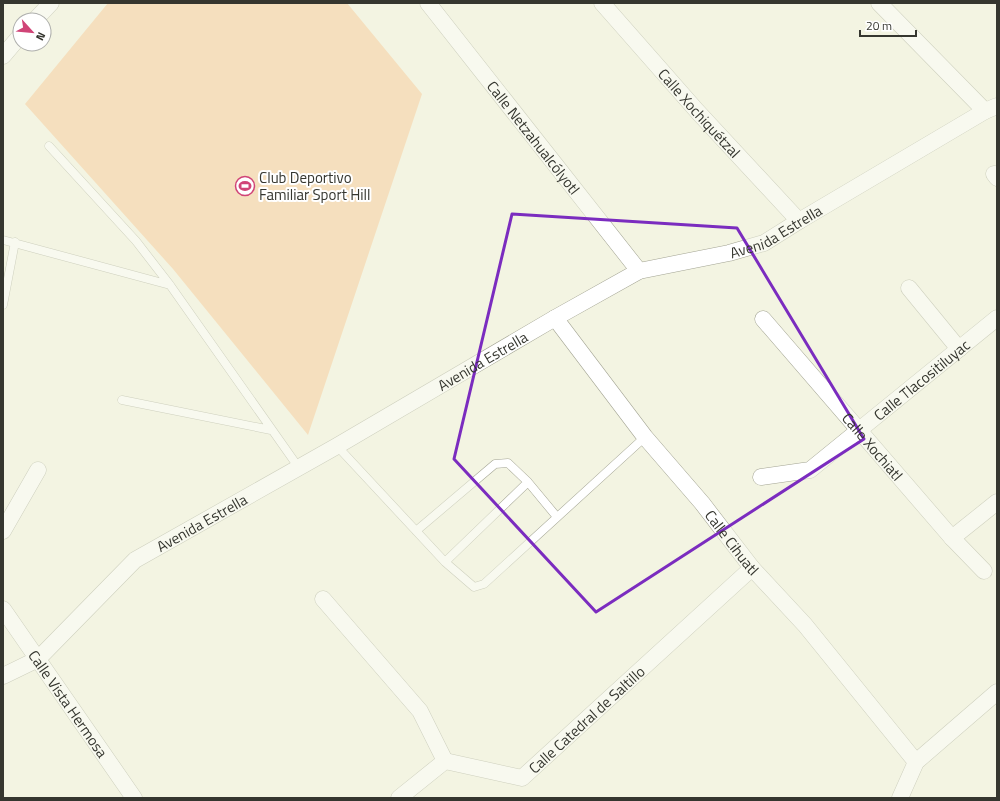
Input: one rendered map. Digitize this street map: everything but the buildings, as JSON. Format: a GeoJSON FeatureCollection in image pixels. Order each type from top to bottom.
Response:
{"type":"FeatureCollection","features":[{"type":"Feature","properties":{"kind":"street"},"geometry":{"type":"LineString","coordinates":[[43,12],[51,3]]}},
{"type":"Feature","properties":{"kind":"street","name":"Calle Netzahualcólyotl"},"geometry":{"type":"LineString","coordinates":[[428,3],[639,271]]}},
{"type":"Feature","properties":{"kind":"street","name":"Calle Xochiquétzal"},"geometry":{"type":"LineString","coordinates":[[602,3],[697,111],[799,221]]}},
{"type":"Feature","properties":{"kind":"street"},"geometry":{"type":"LineString","coordinates":[[878,3],[991,109]]}},
{"type":"Feature","properties":{"kind":"street","name":"Avenida Estrella"},"geometry":{"type":"LineString","coordinates":[[3,676],[38,659],[134,560],[299,468],[555,318],[639,271],[729,253],[764,243],[991,109]]}},
{"type":"Feature","properties":{"kind":"street"},"geometry":{"type":"LineString","coordinates":[[909,288],[959,349]]}},
{"type":"Feature","properties":{"kind":"street","name":"Calle Cihuatl"},"geometry":{"type":"LineString","coordinates":[[555,318],[646,438],[702,503],[752,568],[805,625],[916,762]]}},
{"type":"Feature","properties":{"kind":"street","name":"Calle Tlacositiluyac"},"geometry":{"type":"LineString","coordinates":[[761,477],[810,470],[997,318]]}},
{"type":"Feature","properties":{"kind":"street","name":"Calle Xochiatl"},"geometry":{"type":"LineString","coordinates":[[762,319],[952,538],[984,571]]}},
{"type":"Feature","properties":{"kind":"street"},"geometry":{"type":"LineString","coordinates":[[3,530],[38,470]]}},
{"type":"Feature","properties":{"kind":"street"},"geometry":{"type":"LineString","coordinates":[[952,538],[997,502]]}},
{"type":"Feature","properties":{"kind":"street","name":"Calle Catedral de Saltillo"},"geometry":{"type":"LineString","coordinates":[[445,761],[522,778],[752,568]]}},
{"type":"Feature","properties":{"kind":"street"},"geometry":{"type":"LineString","coordinates":[[323,599],[420,711],[445,761],[399,798]]}},
{"type":"Feature","properties":{"kind":"street","name":"Calle Vista Hermosa"},"geometry":{"type":"LineString","coordinates":[[3,609],[134,798]]}},
{"type":"Feature","properties":{"kind":"street"},"geometry":{"type":"LineString","coordinates":[[900,798],[916,762],[997,692]]}},
{"type":"Feature","properties":{"kind":"lane"},"geometry":{"type":"LineString","coordinates":[[49,146],[136,241],[170,285],[299,468]]}},
{"type":"Feature","properties":{"kind":"lane"},"geometry":{"type":"LineString","coordinates":[[3,240],[170,285]]}},
{"type":"Feature","properties":{"kind":"lane"},"geometry":{"type":"LineString","coordinates":[[3,305],[15,242]]}},
{"type":"Feature","properties":{"kind":"lane"},"geometry":{"type":"LineString","coordinates":[[122,400],[271,430]]}},
{"type":"Feature","properties":{"kind":"lane"},"geometry":{"type":"LineString","coordinates":[[337,446],[445,562],[474,587],[484,584],[646,438]]}},
{"type":"Feature","properties":{"kind":"lane"},"geometry":{"type":"LineString","coordinates":[[416,531],[495,464],[508,463],[528,482],[557,517]]}},
{"type":"Feature","properties":{"kind":"lane"},"geometry":{"type":"LineString","coordinates":[[445,562],[528,482]]}},
{"type":"Feature","properties":{"kind":"highlighted area"},"geometry":{"type":"Polygon","coordinates":[[[512,214],[737,228],[864,439],[596,612],[454,459],[512,214]]]}},
{"type":"Feature","properties":{"kind":"shaded area","name":"Club Deportivo Familiar Sport Hill"},"geometry":{"type":"Polygon","coordinates":[[[108,3],[347,3],[422,94],[308,435],[173,269],[25,104],[108,3]]]}},
{"type":"Feature","properties":{"kind":"place","name":"Club Deportivo Familiar Sport Hill"},"geometry":{"type":"Point","coordinates":[245,186]}}]}
